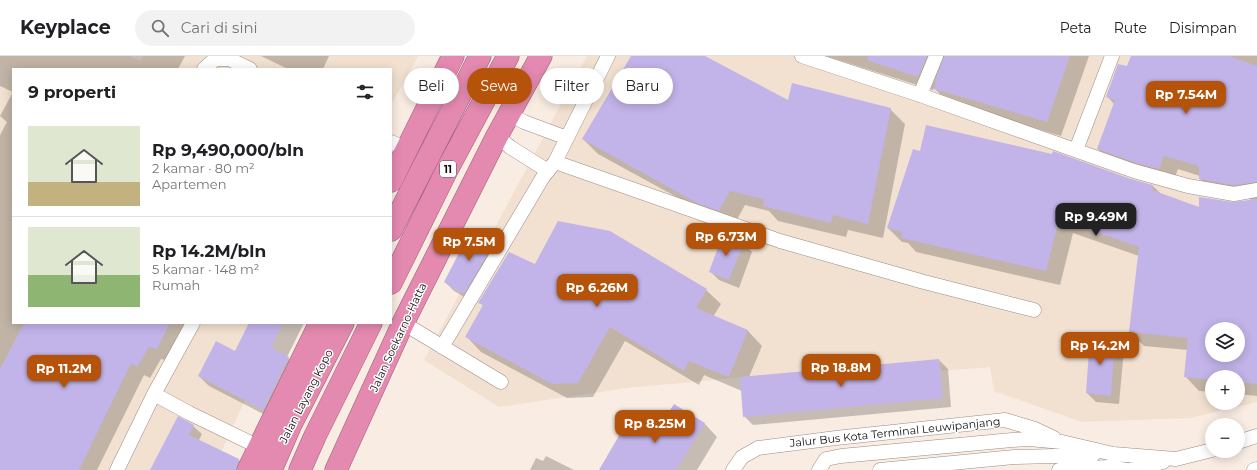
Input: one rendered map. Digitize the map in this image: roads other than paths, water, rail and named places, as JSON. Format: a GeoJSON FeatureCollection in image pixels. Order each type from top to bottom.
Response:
{"type":"FeatureCollection","features":[{"type":"Feature","properties":{"kind":"highway"},"geometry":{"type":"LineString","coordinates":[[392,176],[399,145],[453,56]]}},
{"type":"Feature","properties":{"kind":"highway","name":"11"},"geometry":{"type":"LineString","coordinates":[[392,228],[480,56]]}},
{"type":"Feature","properties":{"kind":"highway","name":"11"},"geometry":{"type":"LineString","coordinates":[[392,281],[508,56]]}},
{"type":"Feature","properties":{"kind":"highway","name":"Jalan Soekarno-Hatta"},"geometry":{"type":"LineString","coordinates":[[336,470],[403,324],[497,136],[541,56]]}},
{"type":"Feature","properties":{"kind":"highway"},"geometry":{"type":"LineString","coordinates":[[248,470],[320,324]]}},
{"type":"Feature","properties":{"kind":"highway","name":"Jalan Layang Kopo"},"geometry":{"type":"LineString","coordinates":[[271,470],[291,424],[342,324]]}},
{"type":"Feature","properties":{"kind":"highway"},"geometry":{"type":"LineString","coordinates":[[300,470],[315,436],[371,324]]}},
{"type":"Feature","properties":{"kind":"lane"},"geometry":{"type":"LineString","coordinates":[[442,347],[552,167],[608,56]]}},
{"type":"Feature","properties":{"kind":"lane"},"geometry":{"type":"LineString","coordinates":[[802,56],[920,95],[1134,171],[1188,186],[1234,194],[1257,190]]}},
{"type":"Feature","properties":{"kind":"lane"},"geometry":{"type":"LineString","coordinates":[[920,95],[936,56]]}},
{"type":"Feature","properties":{"kind":"lane"},"geometry":{"type":"LineString","coordinates":[[1076,150],[1112,56]]}},
{"type":"Feature","properties":{"kind":"lane"},"geometry":{"type":"LineString","coordinates":[[205,68],[214,59],[229,59],[248,68]]}},
{"type":"Feature","properties":{"kind":"lane"},"geometry":{"type":"LineString","coordinates":[[509,114],[524,122],[567,138]]}},
{"type":"Feature","properties":{"kind":"lane"},"geometry":{"type":"LineString","coordinates":[[497,136],[510,147],[552,167],[780,241],[924,282],[1034,310]]}},
{"type":"Feature","properties":{"kind":"lane"},"geometry":{"type":"LineString","coordinates":[[117,470],[154,394],[192,324]]}},
{"type":"Feature","properties":{"kind":"lane"},"geometry":{"type":"LineString","coordinates":[[403,324],[501,382]]}},
{"type":"Feature","properties":{"kind":"lane"},"geometry":{"type":"LineString","coordinates":[[154,394],[259,447]]}},
{"type":"Feature","properties":{"kind":"lane","name":"Jalur Bus Kota Terminal Leuwipanjang"},"geometry":{"type":"LineString","coordinates":[[733,470],[742,456],[758,448],[1006,420],[1035,429],[1062,442]]}},
{"type":"Feature","properties":{"kind":"lane"},"geometry":{"type":"LineString","coordinates":[[1245,440],[1257,436]]}},
{"type":"Feature","properties":{"kind":"lane"},"geometry":{"type":"LineString","coordinates":[[819,470],[826,458],[1029,439],[1062,442],[1114,454]]}},
{"type":"Feature","properties":{"kind":"lane"},"geometry":{"type":"LineString","coordinates":[[1130,470],[1205,452]]}},
{"type":"Feature","properties":{"kind":"lane"},"geometry":{"type":"LineString","coordinates":[[880,470],[1014,457],[1114,454],[1176,459]]}},
{"type":"Feature","properties":{"kind":"lane"},"geometry":{"type":"LineString","coordinates":[[1059,470],[1108,467],[1127,470]]}}]}
